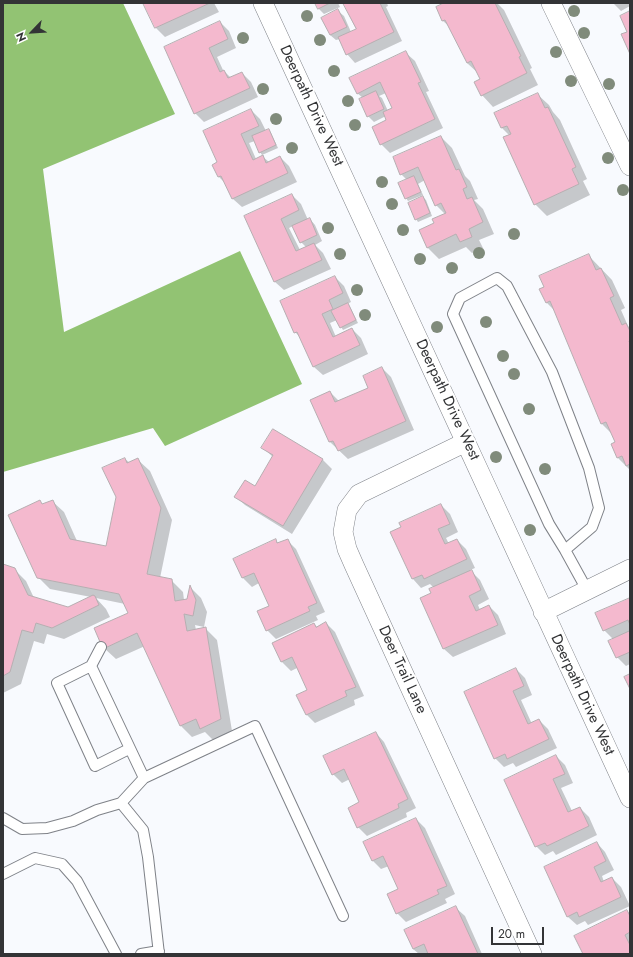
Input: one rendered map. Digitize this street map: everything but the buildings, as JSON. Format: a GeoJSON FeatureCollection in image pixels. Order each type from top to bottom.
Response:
{"type":"FeatureCollection","features":[{"type":"Feature","properties":{"kind":"street","name":"Deerpath Drive West"},"geometry":{"type":"LineString","coordinates":[[263,3],[630,798]]}},
{"type":"Feature","properties":{"kind":"street"},"geometry":{"type":"LineString","coordinates":[[551,3],[630,166]]}},
{"type":"Feature","properties":{"kind":"street","name":"Deer Trail Lane"},"geometry":{"type":"LineString","coordinates":[[466,442],[359,494],[347,510],[343,532],[351,560],[532,954]]}},
{"type":"Feature","properties":{"kind":"street"},"geometry":{"type":"LineString","coordinates":[[543,612],[630,569]]}},
{"type":"Feature","properties":{"kind":"lane"},"geometry":{"type":"LineString","coordinates":[[565,550],[592,527],[599,508],[589,468],[552,372],[507,286],[497,278],[460,298],[453,314],[549,524],[587,590]]}},
{"type":"Feature","properties":{"kind":"lane"},"geometry":{"type":"LineString","coordinates":[[101,646],[91,666],[56,684],[95,766],[129,749]]}},
{"type":"Feature","properties":{"kind":"lane"},"geometry":{"type":"LineString","coordinates":[[91,666],[144,778]]}},
{"type":"Feature","properties":{"kind":"lane"},"geometry":{"type":"LineString","coordinates":[[3,818],[22,829],[47,828],[73,821],[97,810],[121,803],[144,778],[255,726],[343,916]]}},
{"type":"Feature","properties":{"kind":"lane"},"geometry":{"type":"LineString","coordinates":[[121,803],[143,830],[148,857],[159,952],[141,954]]}},
{"type":"Feature","properties":{"kind":"lane"},"geometry":{"type":"LineString","coordinates":[[3,874],[35,858],[62,864],[77,881],[116,954]]}},
{"type":"Feature","properties":{"kind":"green space"},"geometry":{"type":"Polygon","coordinates":[[[3,3],[123,3],[175,114],[43,169],[64,332],[240,251],[302,384],[165,446],[153,428],[3,472],[3,3]]]}}]}
